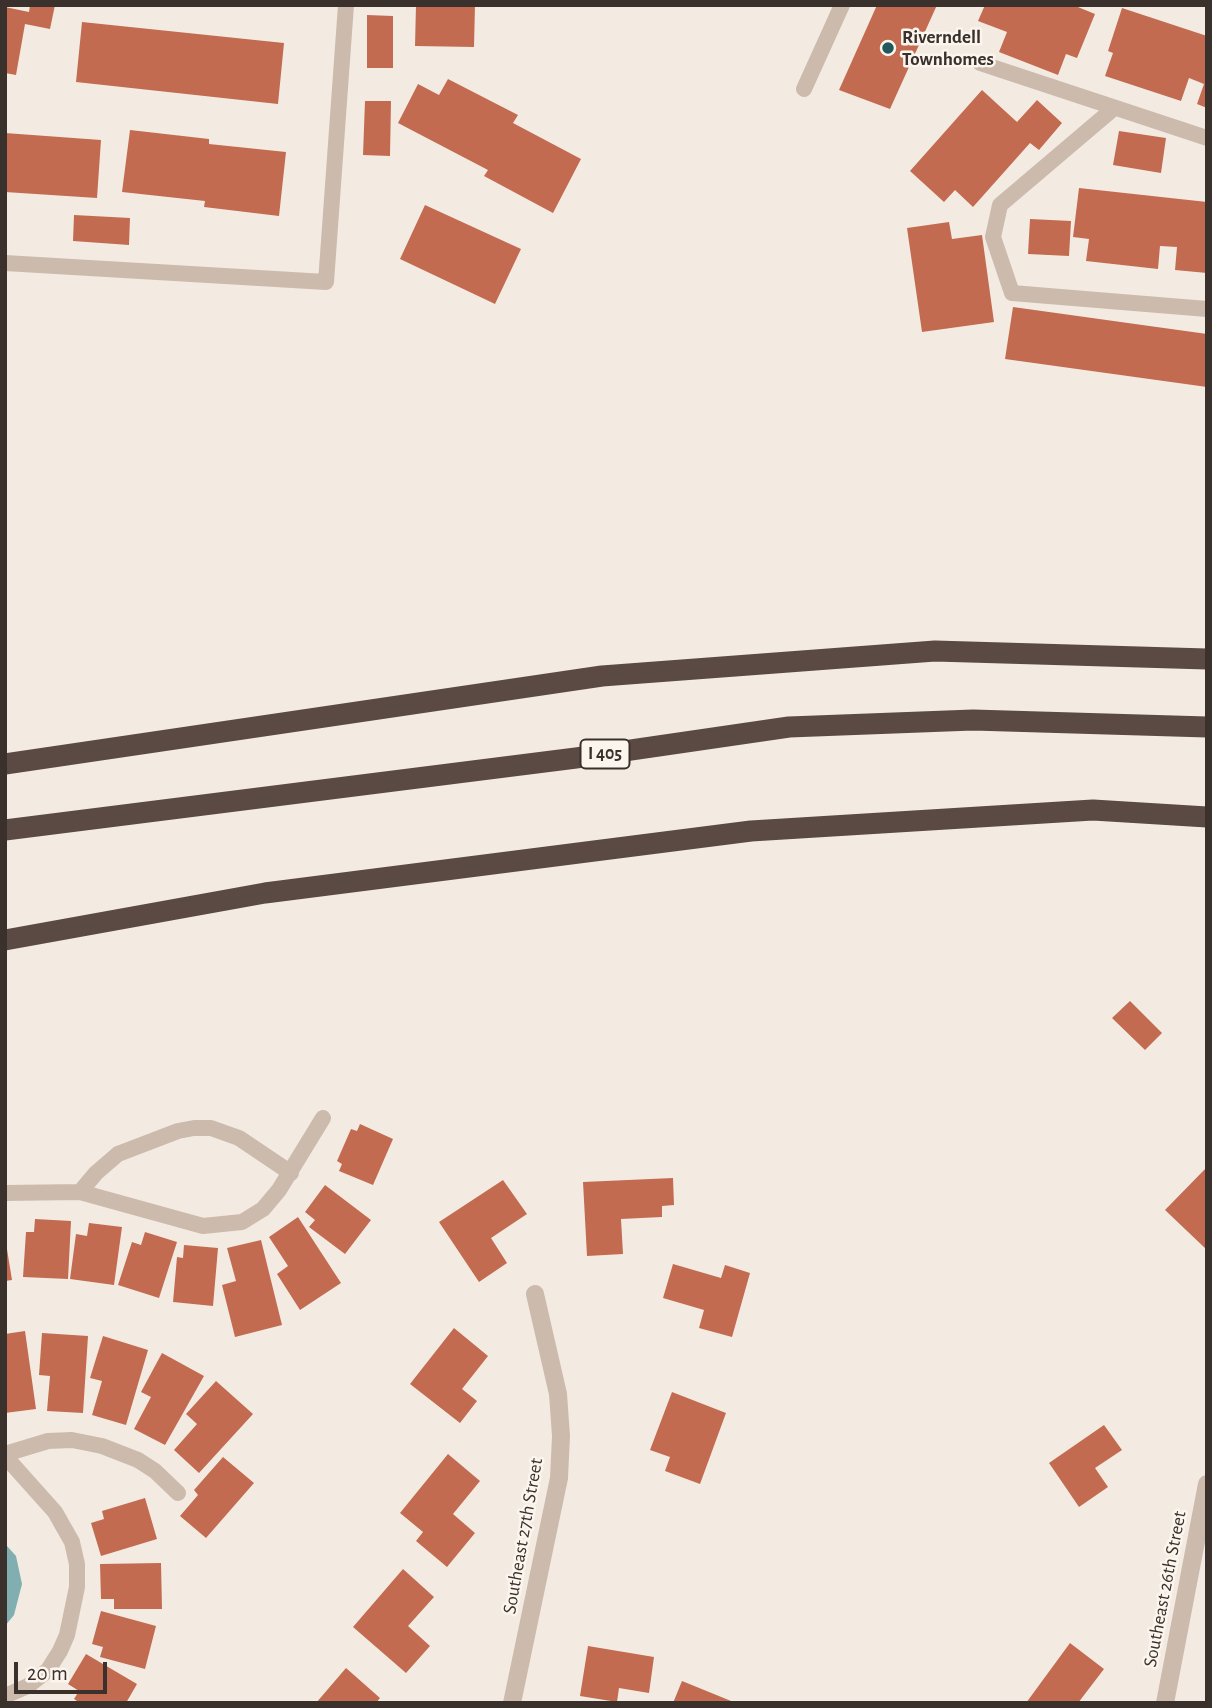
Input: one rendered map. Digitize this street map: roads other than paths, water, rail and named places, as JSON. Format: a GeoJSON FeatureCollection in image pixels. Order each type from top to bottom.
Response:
{"type":"FeatureCollection","features":[{"type":"Feature","properties":{"kind":"highway"},"geometry":{"type":"LineString","coordinates":[[5,764],[603,676],[935,651],[1207,659]]}},
{"type":"Feature","properties":{"kind":"highway","name":"I 405"},"geometry":{"type":"LineString","coordinates":[[5,830],[576,758],[789,727],[973,720],[1207,727]]}},
{"type":"Feature","properties":{"kind":"highway"},"geometry":{"type":"LineString","coordinates":[[12,939],[265,893],[751,831],[1093,810],[1207,817]]}},
{"type":"Feature","properties":{"kind":"street","name":"Southeast 27th Street"},"geometry":{"type":"LineString","coordinates":[[512,1703],[559,1478],[561,1446],[558,1394],[535,1294]]}},
{"type":"Feature","properties":{"kind":"street","name":"Southeast 26th Street"},"geometry":{"type":"LineString","coordinates":[[1165,1703],[1207,1484]]}},
{"type":"Feature","properties":{"kind":"lane"},"geometry":{"type":"LineString","coordinates":[[5,263],[326,282],[346,5]]}},
{"type":"Feature","properties":{"kind":"lane"},"geometry":{"type":"LineString","coordinates":[[804,89],[842,5]]}},
{"type":"Feature","properties":{"kind":"lane"},"geometry":{"type":"LineString","coordinates":[[981,63],[1207,138]]}},
{"type":"Feature","properties":{"kind":"lane"},"geometry":{"type":"LineString","coordinates":[[1113,108],[1000,205],[993,237],[1012,293],[1207,309]]}},
{"type":"Feature","properties":{"kind":"lane"},"geometry":{"type":"LineString","coordinates":[[5,1193],[80,1192],[203,1226],[242,1222],[263,1209],[291,1172],[323,1118]]}},
{"type":"Feature","properties":{"kind":"lane"},"geometry":{"type":"LineString","coordinates":[[80,1192],[96,1173],[118,1154],[177,1130],[194,1128],[211,1128],[239,1138],[291,1172]]}},
{"type":"Feature","properties":{"kind":"lane"},"geometry":{"type":"LineString","coordinates":[[5,1696],[28,1686],[48,1670],[60,1651],[67,1634],[77,1587],[77,1564],[72,1542],[55,1512],[5,1455],[48,1441],[72,1440],[95,1444],[138,1460],[155,1471],[178,1493]]}},
{"type":"Feature","properties":{"kind":"water"},"geometry":{"type":"Polygon","coordinates":[[[7,1546],[16,1556],[22,1584],[14,1615],[5,1626],[7,1546]]]}},
{"type":"Feature","properties":{"kind":"place","name":"Riverndell Townhomes"},"geometry":{"type":"Point","coordinates":[888,48]}}]}
